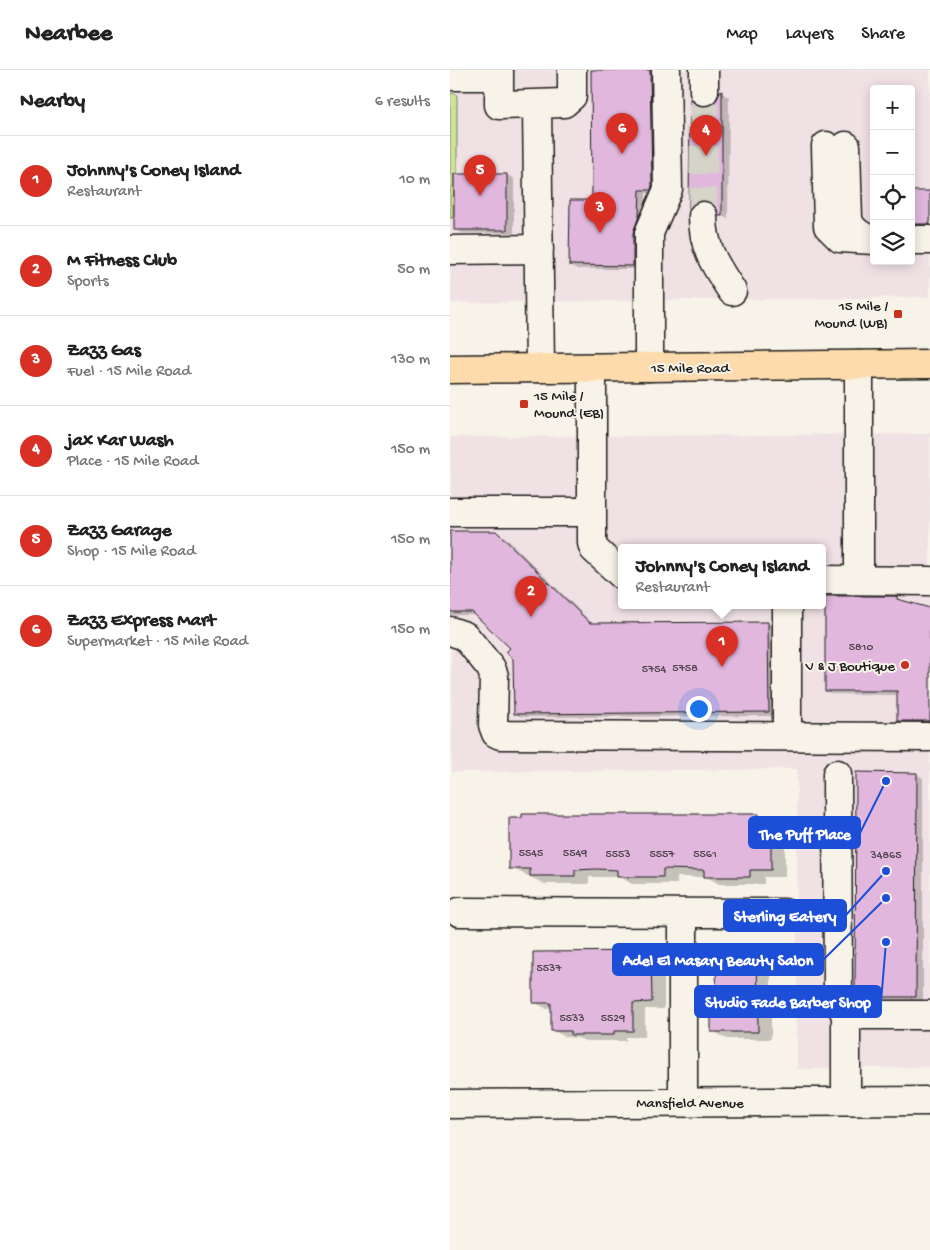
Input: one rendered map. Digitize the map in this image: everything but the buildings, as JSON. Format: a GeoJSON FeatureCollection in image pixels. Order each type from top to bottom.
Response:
{"type":"FeatureCollection","features":[{"type":"Feature","properties":{"kind":"main road","name":"15 Mile Road"},"geometry":{"type":"LineString","coordinates":[[450,369],[930,364]]}},
{"type":"Feature","properties":{"kind":"street"},"geometry":{"type":"LineString","coordinates":[[450,76],[499,73],[499,105],[559,104],[569,100],[572,92],[572,70]]}},
{"type":"Feature","properties":{"kind":"street"},"geometry":{"type":"LineString","coordinates":[[650,367],[649,233],[668,189],[666,70]]}},
{"type":"Feature","properties":{"kind":"street"},"geometry":{"type":"LineString","coordinates":[[537,105],[540,368]]}},
{"type":"Feature","properties":{"kind":"street"},"geometry":{"type":"LineString","coordinates":[[836,146],[828,226],[840,238],[870,240]]}},
{"type":"Feature","properties":{"kind":"street"},"geometry":{"type":"LineString","coordinates":[[703,216],[703,231],[710,258],[732,291]]}},
{"type":"Feature","properties":{"kind":"street"},"geometry":{"type":"LineString","coordinates":[[915,240],[930,240]]}},
{"type":"Feature","properties":{"kind":"street"},"geometry":{"type":"LineString","coordinates":[[450,250],[539,249]]}},
{"type":"Feature","properties":{"kind":"street"},"geometry":{"type":"LineString","coordinates":[[859,365],[859,580]]}},
{"type":"Feature","properties":{"kind":"street"},"geometry":{"type":"LineString","coordinates":[[592,368],[592,512],[594,550],[618,571]]}},
{"type":"Feature","properties":{"kind":"street"},"geometry":{"type":"LineString","coordinates":[[450,512],[592,512]]}},
{"type":"Feature","properties":{"kind":"street"},"geometry":{"type":"LineString","coordinates":[[826,580],[930,581]]}},
{"type":"Feature","properties":{"kind":"street"},"geometry":{"type":"LineString","coordinates":[[787,609],[787,736]]}},
{"type":"Feature","properties":{"kind":"street"},"geometry":{"type":"LineString","coordinates":[[450,631],[464,636],[491,668],[494,676],[493,725],[496,733],[500,735],[930,737]]}},
{"type":"Feature","properties":{"kind":"street"},"geometry":{"type":"LineString","coordinates":[[837,774],[838,1000],[846,1015],[846,1101]]}},
{"type":"Feature","properties":{"kind":"street"},"geometry":{"type":"LineString","coordinates":[[459,912],[784,913]]}},
{"type":"Feature","properties":{"kind":"street"},"geometry":{"type":"LineString","coordinates":[[683,913],[683,1102]]}},
{"type":"Feature","properties":{"kind":"street"},"geometry":{"type":"LineString","coordinates":[[846,1015],[930,1015]]}},
{"type":"Feature","properties":{"kind":"street","name":"Mansfield Avenue"},"geometry":{"type":"LineString","coordinates":[[450,1104],[930,1101]]}},
{"type":"Feature","properties":{"kind":"shaded area"},"geometry":{"type":"Polygon","coordinates":[[[450,70],[930,70],[930,297],[450,303],[450,70]]]}},
{"type":"Feature","properties":{"kind":"shaded area"},"geometry":{"type":"Polygon","coordinates":[[[930,434],[930,1067],[797,1069],[797,769],[452,772],[450,437],[930,434]]]}},
{"type":"Feature","properties":{"kind":"green space"},"geometry":{"type":"Polygon","coordinates":[[[450,93],[456,94],[457,97],[457,174],[454,174],[453,218],[450,218],[450,93]]]}},
{"type":"Feature","properties":{"kind":"tunnel"},"geometry":{"type":"LineString","coordinates":[[703,216],[704,91]]}},
{"type":"Feature","properties":{"kind":"place","name":"Zazz Express Mart"},"geometry":{"type":"Point","coordinates":[622,154]}},
{"type":"Feature","properties":{"kind":"place","name":"jax Kar Wash"},"geometry":{"type":"Point","coordinates":[706,156]}},
{"type":"Feature","properties":{"kind":"place","name":"Zazz Garage"},"geometry":{"type":"Point","coordinates":[480,196]}},
{"type":"Feature","properties":{"kind":"place","name":"Zazz Gas"},"geometry":{"type":"Point","coordinates":[600,233]}},
{"type":"Feature","properties":{"kind":"place","name":"15 Mile / Mound (WB)"},"geometry":{"type":"Point","coordinates":[898,314]}},
{"type":"Feature","properties":{"kind":"place","name":"15 Mile / Mound (EB)"},"geometry":{"type":"Point","coordinates":[524,404]}},
{"type":"Feature","properties":{"kind":"place","name":"M Fitness Club"},"geometry":{"type":"Point","coordinates":[531,617]}},
{"type":"Feature","properties":{"kind":"place","name":"V & J Boutique"},"geometry":{"type":"Point","coordinates":[905,665]}},
{"type":"Feature","properties":{"kind":"place","name":"Johnny's Coney Island"},"geometry":{"type":"Point","coordinates":[722,667]}},
{"type":"Feature","properties":{"kind":"place","name":"The Puff Place"},"geometry":{"type":"Point","coordinates":[886,781]}},
{"type":"Feature","properties":{"kind":"place","name":"Sterling Eatery"},"geometry":{"type":"Point","coordinates":[886,871]}},
{"type":"Feature","properties":{"kind":"place","name":"Adel El Masary Beauty Salon"},"geometry":{"type":"Point","coordinates":[886,898]}},
{"type":"Feature","properties":{"kind":"place","name":"Studio Fade Barber Shop"},"geometry":{"type":"Point","coordinates":[886,942]}}]}
